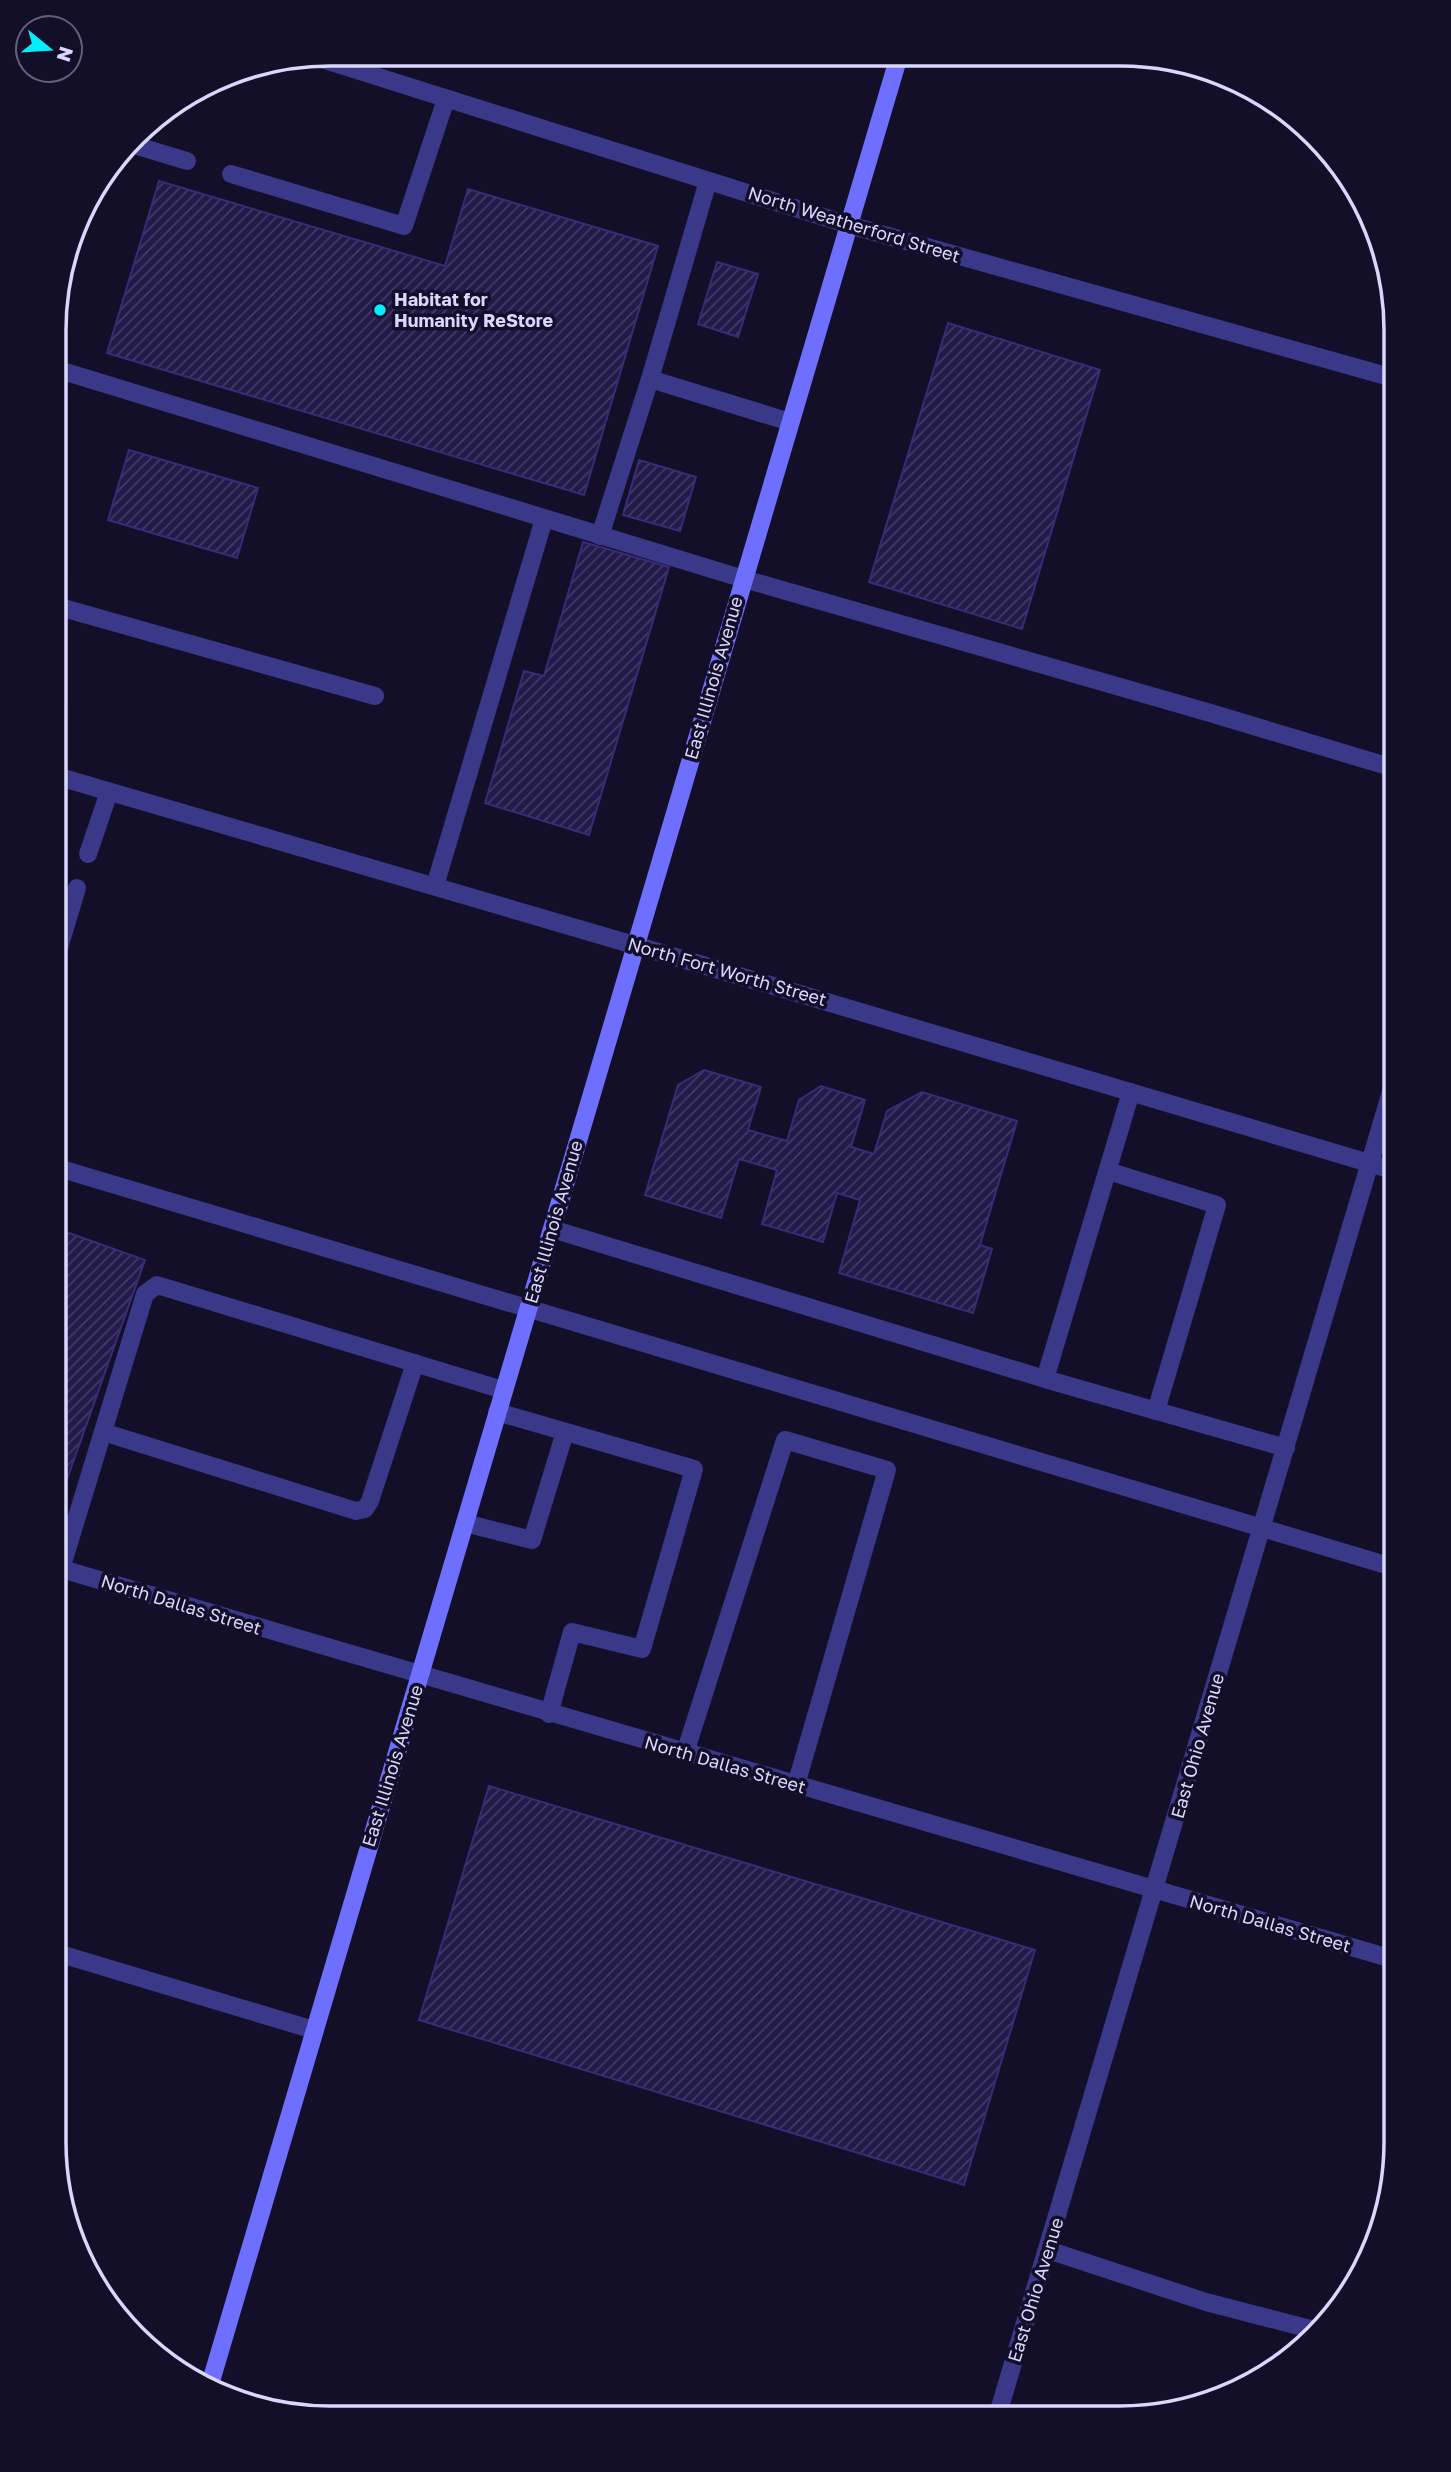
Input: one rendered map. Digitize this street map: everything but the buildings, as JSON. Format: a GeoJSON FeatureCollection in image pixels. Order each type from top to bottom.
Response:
{"type":"FeatureCollection","features":[{"type":"Feature","properties":{"kind":"main road","name":"East Illinois Avenue"},"geometry":{"type":"LineString","coordinates":[[212,2377],[896,66]]}},
{"type":"Feature","properties":{"kind":"street","name":"North Weatherford Street"},"geometry":{"type":"LineString","coordinates":[[343,66],[849,225],[1384,375]]}},
{"type":"Feature","properties":{"kind":"street"},"geometry":{"type":"LineString","coordinates":[[231,174],[404,226],[446,99]]}},
{"type":"Feature","properties":{"kind":"street"},"geometry":{"type":"LineString","coordinates":[[141,147],[187,161]]}},
{"type":"Feature","properties":{"kind":"street"},"geometry":{"type":"LineString","coordinates":[[600,536],[650,379],[708,181]]}},
{"type":"Feature","properties":{"kind":"street"},"geometry":{"type":"LineString","coordinates":[[66,372],[744,579],[1384,765]]}},
{"type":"Feature","properties":{"kind":"street"},"geometry":{"type":"LineString","coordinates":[[650,379],[790,422]]}},
{"type":"Feature","properties":{"kind":"street"},"geometry":{"type":"LineString","coordinates":[[436,887],[544,519]]}},
{"type":"Feature","properties":{"kind":"street"},"geometry":{"type":"LineString","coordinates":[[66,609],[375,696]]}},
{"type":"Feature","properties":{"kind":"street","name":"North Fort Worth Street"},"geometry":{"type":"LineString","coordinates":[[66,779],[1384,1167]]}},
{"type":"Feature","properties":{"kind":"street"},"geometry":{"type":"LineString","coordinates":[[89,854],[109,792]]}},
{"type":"Feature","properties":{"kind":"street"},"geometry":{"type":"LineString","coordinates":[[66,925],[77,888]]}},
{"type":"Feature","properties":{"kind":"street"},"geometry":{"type":"LineString","coordinates":[[1045,1379],[1131,1091]]}},
{"type":"Feature","properties":{"kind":"street","name":"East Ohio Avenue"},"geometry":{"type":"LineString","coordinates":[[1000,2406],[1384,1116]]}},
{"type":"Feature","properties":{"kind":"street"},"geometry":{"type":"LineString","coordinates":[[66,1170],[1384,1565]]}},
{"type":"Feature","properties":{"kind":"street"},"geometry":{"type":"LineString","coordinates":[[1108,1171],[1217,1205],[1156,1411]]}},
{"type":"Feature","properties":{"kind":"street"},"geometry":{"type":"LineString","coordinates":[[552,1229],[1045,1379],[1286,1448]]}},
{"type":"Feature","properties":{"kind":"street"},"geometry":{"type":"LineString","coordinates":[[66,1544],[145,1294],[158,1285],[503,1390]]}},
{"type":"Feature","properties":{"kind":"street"},"geometry":{"type":"LineString","coordinates":[[103,1432],[356,1511],[365,1509],[370,1501],[415,1363]]}},
{"type":"Feature","properties":{"kind":"street"},"geometry":{"type":"LineString","coordinates":[[497,1412],[694,1469],[642,1649],[572,1632],[549,1713]]}},
{"type":"Feature","properties":{"kind":"street"},"geometry":{"type":"LineString","coordinates":[[464,1523],[532,1540],[565,1432]]}},
{"type":"Feature","properties":{"kind":"street"},"geometry":{"type":"LineString","coordinates":[[685,1753],[785,1440],[887,1470],[796,1785]]}},
{"type":"Feature","properties":{"kind":"street","name":"North Dallas Street"},"geometry":{"type":"LineString","coordinates":[[66,1570],[1384,1957]]}},
{"type":"Feature","properties":{"kind":"street"},"geometry":{"type":"LineString","coordinates":[[66,1956],[314,2030]]}},
{"type":"Feature","properties":{"kind":"street"},"geometry":{"type":"LineString","coordinates":[[1048,2250],[1206,2302],[1307,2328]]}},
{"type":"Feature","properties":{"kind":"place","name":"Habitat for Humanity ReStore"},"geometry":{"type":"Point","coordinates":[380,310]}}]}
